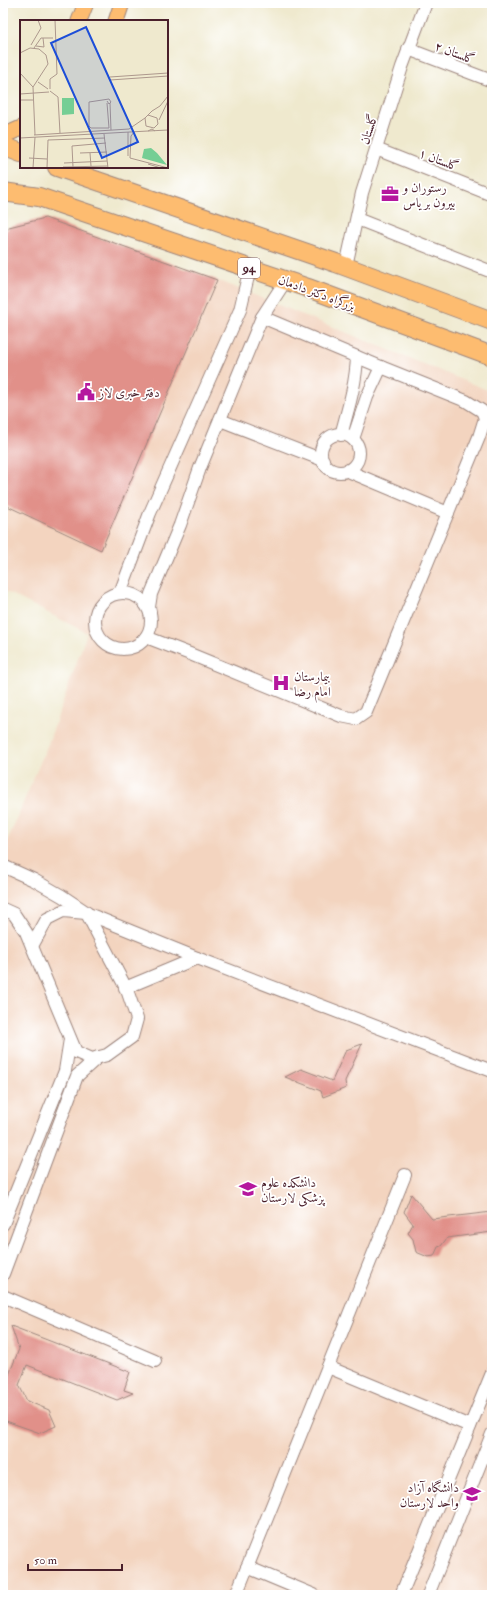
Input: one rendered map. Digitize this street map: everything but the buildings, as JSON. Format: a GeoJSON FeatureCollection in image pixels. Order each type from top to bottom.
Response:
{"type":"FeatureCollection","features":[{"type":"Feature","properties":{"kind":"highway"},"geometry":{"type":"LineString","coordinates":[[3,146],[20,153]]}},
{"type":"Feature","properties":{"kind":"highway"},"geometry":{"type":"LineString","coordinates":[[60,168],[346,266],[492,321]]}},
{"type":"Feature","properties":{"kind":"highway","name":"بزرگراه دکتر دادمان"},"geometry":{"type":"LineString","coordinates":[[3,192],[39,197],[286,280],[492,356]]}},
{"type":"Feature","properties":{"kind":"main road"},"geometry":{"type":"LineString","coordinates":[[79,20],[86,3]]}},
{"type":"Feature","properties":{"kind":"main road"},"geometry":{"type":"LineString","coordinates":[[116,20],[122,3]]}},
{"type":"Feature","properties":{"kind":"main road"},"geometry":{"type":"LineString","coordinates":[[3,136],[20,128]]}},
{"type":"Feature","properties":{"kind":"street","name":"گلستان"},"geometry":{"type":"LineString","coordinates":[[346,266],[362,193],[408,49],[426,3]]}},
{"type":"Feature","properties":{"kind":"street","name":"گلستان ۲"},"geometry":{"type":"LineString","coordinates":[[408,49],[492,81]]}},
{"type":"Feature","properties":{"kind":"street","name":"گلستان ۱"},"geometry":{"type":"LineString","coordinates":[[376,149],[492,195]]}},
{"type":"Feature","properties":{"kind":"street"},"geometry":{"type":"LineString","coordinates":[[357,219],[492,272]]}},
{"type":"Feature","properties":{"kind":"street"},"geometry":{"type":"LineString","coordinates":[[120,593],[150,513],[240,310],[250,268]]}},
{"type":"Feature","properties":{"kind":"street"},"geometry":{"type":"LineString","coordinates":[[150,612],[145,603],[138,597],[129,593],[111,595],[103,601],[98,608],[95,618],[99,636],[113,647],[122,649],[135,646],[146,638],[150,630],[151,621],[150,612],[149,607],[151,594],[180,525],[200,468],[262,317],[286,280]]}},
{"type":"Feature","properties":{"kind":"street"},"geometry":{"type":"LineString","coordinates":[[146,638],[190,654],[341,716],[356,719],[366,712],[479,438],[485,418],[482,411],[466,401],[380,367],[262,317]]}},
{"type":"Feature","properties":{"kind":"street"},"geometry":{"type":"LineString","coordinates":[[341,435],[357,372],[357,357]]}},
{"type":"Feature","properties":{"kind":"street"},"geometry":{"type":"LineString","coordinates":[[352,439],[367,397],[380,367]]}},
{"type":"Feature","properties":{"kind":"street"},"geometry":{"type":"LineString","coordinates":[[220,420],[323,460]]}},
{"type":"Feature","properties":{"kind":"street"},"geometry":{"type":"LineString","coordinates":[[348,471],[357,462],[359,456],[357,444],[347,436],[334,436],[325,443],[321,454],[326,465],[336,472],[348,471],[448,513]]}},
{"type":"Feature","properties":{"kind":"street"},"geometry":{"type":"LineString","coordinates":[[3,866],[45,886],[86,913],[197,958],[492,1071]]}},
{"type":"Feature","properties":{"kind":"street"},"geometry":{"type":"LineString","coordinates":[[3,909],[14,914],[26,932],[76,1052],[92,1059],[107,1055],[132,1037],[137,1019],[125,988],[86,913]]}},
{"type":"Feature","properties":{"kind":"street"},"geometry":{"type":"LineString","coordinates":[[32,946],[47,920],[63,911],[86,913]]}},
{"type":"Feature","properties":{"kind":"street"},"geometry":{"type":"LineString","coordinates":[[125,988],[197,958]]}},
{"type":"Feature","properties":{"kind":"street"},"geometry":{"type":"LineString","coordinates":[[3,1224],[65,1071],[70,1038]]}},
{"type":"Feature","properties":{"kind":"street"},"geometry":{"type":"LineString","coordinates":[[3,1274],[77,1076],[98,1057]]}},
{"type":"Feature","properties":{"kind":"street"},"geometry":{"type":"LineString","coordinates":[[236,1595],[405,1175]]}},
{"type":"Feature","properties":{"kind":"street"},"geometry":{"type":"LineString","coordinates":[[3,1296],[155,1360]]}},
{"type":"Feature","properties":{"kind":"street"},"geometry":{"type":"LineString","coordinates":[[328,1367],[470,1426]]}},
{"type":"Feature","properties":{"kind":"street"},"geometry":{"type":"LineString","coordinates":[[401,1595],[492,1373]]}},
{"type":"Feature","properties":{"kind":"street"},"geometry":{"type":"LineString","coordinates":[[428,1595],[492,1434]]}},
{"type":"Feature","properties":{"kind":"street"},"geometry":{"type":"LineString","coordinates":[[247,1567],[314,1595]]}},
{"type":"Feature","properties":{"kind":"shaded area"},"geometry":{"type":"Polygon","coordinates":[[[217,280],[492,392],[492,1595],[3,1595],[3,851],[48,744],[87,633],[3,590],[3,504],[101,550],[217,280]]]}},
{"type":"Feature","properties":{"kind":"place","name":"رستوران و بیرون بر یاس"},"geometry":{"type":"Point","coordinates":[390,194]}},
{"type":"Feature","properties":{"kind":"place","name":"دفتر خبری لاز"},"geometry":{"type":"Point","coordinates":[86,392]}},
{"type":"Feature","properties":{"kind":"place","name":"بیمارستان امام رضا"},"geometry":{"type":"Point","coordinates":[281,683]}},
{"type":"Feature","properties":{"kind":"place","name":"دانشکده علوم پزشکی لارستان"},"geometry":{"type":"Point","coordinates":[248,1189]}},
{"type":"Feature","properties":{"kind":"place","name":"دانشگاه آزاد واحد لارستان"},"geometry":{"type":"Point","coordinates":[472,1494]}}]}
